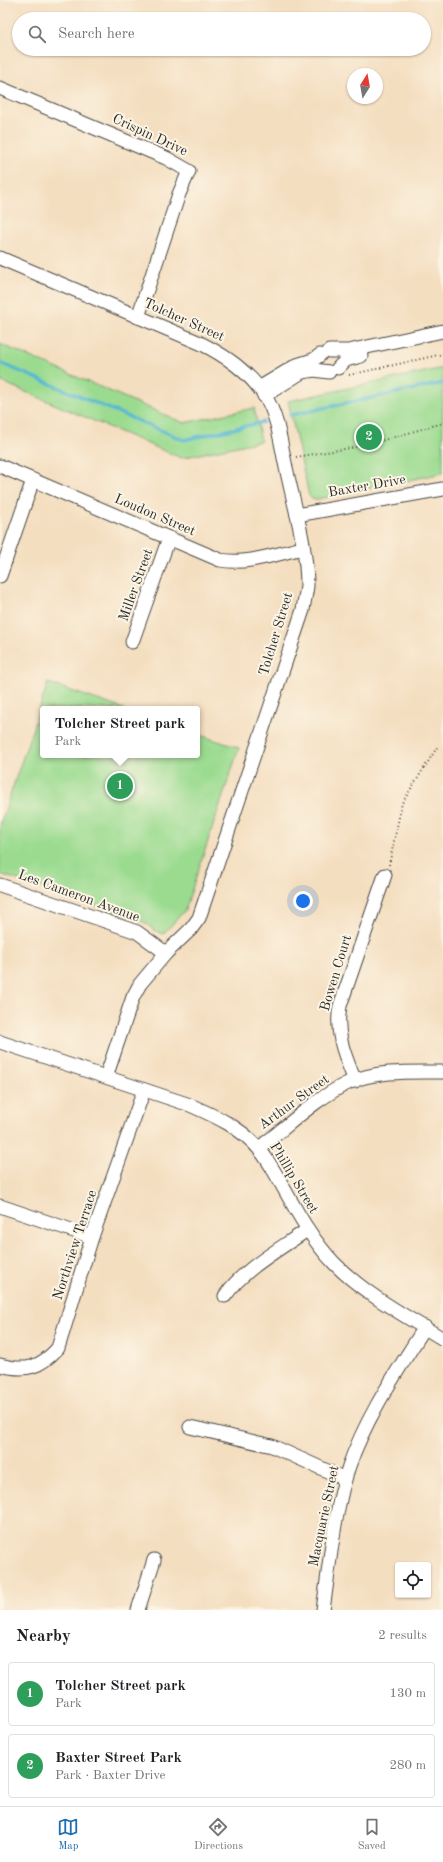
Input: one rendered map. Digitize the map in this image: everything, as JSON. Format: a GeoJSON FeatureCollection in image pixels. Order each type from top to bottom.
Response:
{"type":"FeatureCollection","features":[{"type":"Feature","properties":{"kind":"street","name":"Crispin Drive"},"geometry":{"type":"LineString","coordinates":[[0,88],[166,158],[189,171],[179,194],[138,317]]}},
{"type":"Feature","properties":{"kind":"street","name":"Tolcher Street"},"geometry":{"type":"LineString","coordinates":[[0,258],[221,354],[237,365],[262,392],[273,412],[280,435],[303,548],[306,575],[306,596],[199,918],[191,929],[166,953],[140,984],[133,997],[106,1077]]}},
{"type":"Feature","properties":{"kind":"street"},"geometry":{"type":"LineString","coordinates":[[262,392],[297,365],[313,360],[325,353],[348,351],[443,331]]}},
{"type":"Feature","properties":{"kind":"street"},"geometry":{"type":"LineString","coordinates":[[337,372],[344,361],[352,358],[443,339]]}},
{"type":"Feature","properties":{"kind":"street"},"geometry":{"type":"LineString","coordinates":[[325,353],[318,362],[319,366],[322,370],[337,372]]}},
{"type":"Feature","properties":{"kind":"street"},"geometry":{"type":"LineString","coordinates":[[325,353],[336,353],[339,357],[340,362],[337,372]]}},
{"type":"Feature","properties":{"kind":"street"},"geometry":{"type":"LineString","coordinates":[[262,392],[302,372],[314,370],[337,372]]}},
{"type":"Feature","properties":{"kind":"street","name":"Loudon Street"},"geometry":{"type":"LineString","coordinates":[[0,466],[205,554],[232,562],[253,560],[303,548]]}},
{"type":"Feature","properties":{"kind":"street"},"geometry":{"type":"LineString","coordinates":[[0,576],[33,480]]}},
{"type":"Feature","properties":{"kind":"street","name":"Baxter Drive"},"geometry":{"type":"LineString","coordinates":[[297,515],[443,489]]}},
{"type":"Feature","properties":{"kind":"street","name":"Miller Street"},"geometry":{"type":"LineString","coordinates":[[132,642],[169,538]]}},
{"type":"Feature","properties":{"kind":"street","name":"Bowen Court"},"geometry":{"type":"LineString","coordinates":[[355,1081],[341,1047],[338,1018],[340,1006],[385,875]]}},
{"type":"Feature","properties":{"kind":"street","name":"Les Cameron Avenue"},"geometry":{"type":"LineString","coordinates":[[0,885],[137,932],[166,953]]}},
{"type":"Feature","properties":{"kind":"street","name":"Phillip Street"},"geometry":{"type":"LineString","coordinates":[[0,1042],[190,1106],[216,1117],[242,1132],[259,1148],[307,1230],[334,1262],[355,1282],[443,1339]]}},
{"type":"Feature","properties":{"kind":"street","name":"Arthur Street"},"geometry":{"type":"LineString","coordinates":[[259,1148],[325,1096],[355,1081],[388,1074],[443,1072]]}},
{"type":"Feature","properties":{"kind":"street","name":"Northview Terrace"},"geometry":{"type":"LineString","coordinates":[[0,1365],[14,1369],[26,1368],[39,1364],[50,1357],[58,1348],[92,1237],[144,1090]]}},
{"type":"Feature","properties":{"kind":"street"},"geometry":{"type":"LineString","coordinates":[[0,1206],[92,1237]]}},
{"type":"Feature","properties":{"kind":"street"},"geometry":{"type":"LineString","coordinates":[[225,1296],[233,1284],[246,1273],[307,1230]]}},
{"type":"Feature","properties":{"kind":"street","name":"Phillip Street"},"geometry":{"type":"LineString","coordinates":[[425,1327],[443,1331]]}},
{"type":"Feature","properties":{"kind":"street","name":"Macquarie Street"},"geometry":{"type":"LineString","coordinates":[[323,1610],[337,1518],[345,1479],[358,1442],[376,1406],[425,1327]]}},
{"type":"Feature","properties":{"kind":"street"},"geometry":{"type":"LineString","coordinates":[[190,1428],[272,1446],[345,1479]]}},
{"type":"Feature","properties":{"kind":"street"},"geometry":{"type":"LineString","coordinates":[[138,1610],[154,1560]]}},
{"type":"Feature","properties":{"kind":"path"},"geometry":{"type":"LineString","coordinates":[[337,372],[443,354]]}},
{"type":"Feature","properties":{"kind":"path"},"geometry":{"type":"LineString","coordinates":[[296,457],[363,446],[443,423]]}},
{"type":"Feature","properties":{"kind":"path"},"geometry":{"type":"LineString","coordinates":[[385,875],[391,860],[402,803],[438,746]]}},
{"type":"Feature","properties":{"kind":"green space"},"geometry":{"type":"Polygon","coordinates":[[[0,344],[184,423],[254,408],[261,441],[181,458],[0,381],[0,344]]]}},
{"type":"Feature","properties":{"kind":"green space"},"geometry":{"type":"Polygon","coordinates":[[[443,368],[443,473],[318,499],[313,499],[309,496],[288,401],[443,368]]]}},
{"type":"Feature","properties":{"kind":"green space"},"geometry":{"type":"Polygon","coordinates":[[[48,683],[115,706],[40,706],[48,683]]]}},
{"type":"Feature","properties":{"kind":"green space"},"geometry":{"type":"Polygon","coordinates":[[[40,707],[40,758],[200,758],[200,735],[239,748],[185,910],[162,934],[144,922],[0,874],[0,825],[40,707]]]}},
{"type":"Feature","properties":{"kind":"waterway"},"geometry":{"type":"LineString","coordinates":[[0,363],[184,440],[263,422]]}},
{"type":"Feature","properties":{"kind":"waterway"},"geometry":{"type":"LineString","coordinates":[[290,415],[443,383]]}},
{"type":"Feature","properties":{"kind":"place","name":"Baxter Street Park"},"geometry":{"type":"Point","coordinates":[369,437]}},
{"type":"Feature","properties":{"kind":"place","name":"Tolcher Street park"},"geometry":{"type":"Point","coordinates":[120,786]}}]}
